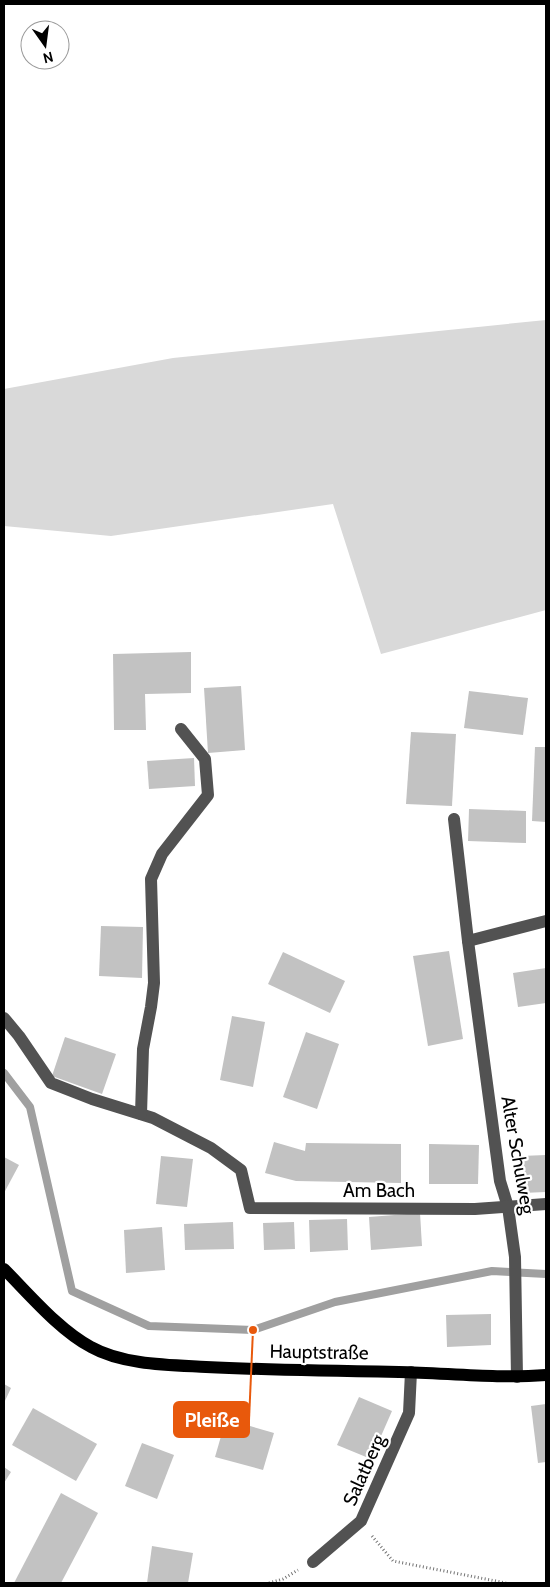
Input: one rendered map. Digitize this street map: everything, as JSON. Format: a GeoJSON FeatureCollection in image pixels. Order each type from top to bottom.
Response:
{"type":"FeatureCollection","features":[{"type":"Feature","properties":{"kind":"main road","name":"Hauptstraße"},"geometry":{"type":"LineString","coordinates":[[4,1269],[59,1324],[91,1347],[123,1358],[149,1363],[246,1369],[411,1372],[517,1377],[546,1375]]}},
{"type":"Feature","properties":{"kind":"street"},"geometry":{"type":"LineString","coordinates":[[4,1018],[19,1036],[51,1083],[92,1099],[141,1114],[143,1049],[154,983],[151,879],[162,854],[208,794],[204,759],[181,729]]}},
{"type":"Feature","properties":{"kind":"street","name":"Alter Schulweg"},"geometry":{"type":"LineString","coordinates":[[454,819],[500,1181],[508,1206],[515,1256],[517,1377]]}},
{"type":"Feature","properties":{"kind":"street"},"geometry":{"type":"LineString","coordinates":[[468,941],[546,921]]}},
{"type":"Feature","properties":{"kind":"street","name":"Am Bach"},"geometry":{"type":"LineString","coordinates":[[141,1114],[153,1118],[211,1148],[241,1170],[250,1208],[475,1209],[546,1204]]}},
{"type":"Feature","properties":{"kind":"street","name":"Salatberg"},"geometry":{"type":"LineString","coordinates":[[313,1562],[362,1521],[409,1413],[411,1372]]}},
{"type":"Feature","properties":{"kind":"path"},"geometry":{"type":"LineString","coordinates":[[362,1521],[376,1542],[393,1561],[506,1583]]}},
{"type":"Feature","properties":{"kind":"path"},"geometry":{"type":"LineString","coordinates":[[269,1583],[283,1579],[313,1562]]}},
{"type":"Feature","properties":{"kind":"shaded area"},"geometry":{"type":"Polygon","coordinates":[[[546,320],[546,610],[381,654],[333,504],[111,536],[4,526],[4,389],[173,358],[546,320]]]}},
{"type":"Feature","properties":{"kind":"building"},"geometry":{"type":"Polygon","coordinates":[[[191,652],[191,693],[145,694],[146,730],[114,730],[113,654],[191,652]]]}},
{"type":"Feature","properties":{"kind":"building"},"geometry":{"type":"Polygon","coordinates":[[[241,686],[245,750],[208,753],[204,688],[241,686]]]}},
{"type":"Feature","properties":{"kind":"building"},"geometry":{"type":"Polygon","coordinates":[[[469,691],[528,698],[523,735],[464,728],[469,691]]]}},
{"type":"Feature","properties":{"kind":"building"},"geometry":{"type":"Polygon","coordinates":[[[411,732],[456,734],[452,806],[406,804],[411,732]]]}},
{"type":"Feature","properties":{"kind":"building"},"geometry":{"type":"Polygon","coordinates":[[[535,747],[546,747],[546,822],[532,821],[535,747]]]}},
{"type":"Feature","properties":{"kind":"building"},"geometry":{"type":"Polygon","coordinates":[[[194,758],[195,786],[149,789],[147,761],[194,758]]]}},
{"type":"Feature","properties":{"kind":"building"},"geometry":{"type":"Polygon","coordinates":[[[469,809],[526,811],[526,843],[468,841],[469,809]]]}},
{"type":"Feature","properties":{"kind":"building"},"geometry":{"type":"Polygon","coordinates":[[[101,926],[143,927],[142,978],[99,976],[101,926]]]}},
{"type":"Feature","properties":{"kind":"building"},"geometry":{"type":"Polygon","coordinates":[[[449,951],[463,1039],[428,1046],[413,956],[449,951]]]}},
{"type":"Feature","properties":{"kind":"building"},"geometry":{"type":"Polygon","coordinates":[[[283,952],[345,981],[330,1013],[268,984],[283,952]]]}},
{"type":"Feature","properties":{"kind":"building"},"geometry":{"type":"Polygon","coordinates":[[[546,968],[546,1003],[518,1007],[513,973],[546,968]]]}},
{"type":"Feature","properties":{"kind":"building"},"geometry":{"type":"Polygon","coordinates":[[[232,1016],[265,1022],[253,1087],[220,1080],[232,1016]]]}},
{"type":"Feature","properties":{"kind":"building"},"geometry":{"type":"Polygon","coordinates":[[[306,1032],[339,1044],[317,1109],[283,1097],[306,1032]]]}},
{"type":"Feature","properties":{"kind":"building"},"geometry":{"type":"Polygon","coordinates":[[[65,1037],[116,1054],[102,1094],[52,1076],[65,1037]]]}},
{"type":"Feature","properties":{"kind":"building"},"geometry":{"type":"Polygon","coordinates":[[[274,1142],[305,1151],[306,1143],[401,1144],[401,1183],[296,1181],[265,1173],[274,1142]]]}},
{"type":"Feature","properties":{"kind":"building"},"geometry":{"type":"Polygon","coordinates":[[[429,1144],[479,1145],[478,1184],[429,1184],[429,1144]]]}},
{"type":"Feature","properties":{"kind":"building"},"geometry":{"type":"Polygon","coordinates":[[[546,1155],[546,1192],[522,1193],[521,1156],[546,1155]]]}},
{"type":"Feature","properties":{"kind":"building"},"geometry":{"type":"Polygon","coordinates":[[[161,1156],[193,1159],[187,1207],[156,1204],[161,1156]]]}},
{"type":"Feature","properties":{"kind":"building"},"geometry":{"type":"Polygon","coordinates":[[[4,1157],[19,1165],[4,1193],[4,1157]]]}},
{"type":"Feature","properties":{"kind":"building"},"geometry":{"type":"Polygon","coordinates":[[[420,1213],[422,1246],[371,1250],[369,1217],[420,1213]]]}},
{"type":"Feature","properties":{"kind":"building"},"geometry":{"type":"Polygon","coordinates":[[[347,1219],[348,1250],[310,1252],[309,1220],[347,1219]]]}},
{"type":"Feature","properties":{"kind":"building"},"geometry":{"type":"Polygon","coordinates":[[[233,1222],[234,1249],[185,1250],[184,1224],[233,1222]]]}},
{"type":"Feature","properties":{"kind":"building"},"geometry":{"type":"Polygon","coordinates":[[[294,1222],[295,1249],[264,1250],[263,1223],[294,1222]]]}},
{"type":"Feature","properties":{"kind":"building"},"geometry":{"type":"Polygon","coordinates":[[[162,1227],[165,1270],[126,1273],[124,1230],[162,1227]]]}},
{"type":"Feature","properties":{"kind":"building"},"geometry":{"type":"Polygon","coordinates":[[[491,1314],[491,1345],[447,1347],[446,1315],[491,1314]]]}},
{"type":"Feature","properties":{"kind":"building"},"geometry":{"type":"Polygon","coordinates":[[[4,1384],[11,1388],[4,1403],[4,1384]]]}},
{"type":"Feature","properties":{"kind":"building"},"geometry":{"type":"Polygon","coordinates":[[[359,1397],[392,1411],[371,1459],[337,1445],[359,1397]]]}},
{"type":"Feature","properties":{"kind":"building"},"geometry":{"type":"Polygon","coordinates":[[[546,1404],[546,1462],[538,1463],[531,1406],[546,1404]]]}},
{"type":"Feature","properties":{"kind":"building"},"geometry":{"type":"Polygon","coordinates":[[[33,1408],[97,1444],[76,1481],[12,1445],[33,1408]]]}},
{"type":"Feature","properties":{"kind":"building"},"geometry":{"type":"Polygon","coordinates":[[[226,1419],[274,1433],[263,1470],[215,1457],[226,1419]]]}},
{"type":"Feature","properties":{"kind":"building"},"geometry":{"type":"Polygon","coordinates":[[[142,1443],[174,1455],[157,1499],[125,1486],[142,1443]]]}},
{"type":"Feature","properties":{"kind":"building"},"geometry":{"type":"Polygon","coordinates":[[[4,1467],[11,1472],[4,1483],[4,1467]]]}},
{"type":"Feature","properties":{"kind":"building"},"geometry":{"type":"Polygon","coordinates":[[[61,1493],[98,1513],[61,1583],[14,1583],[61,1493]]]}},
{"type":"Feature","properties":{"kind":"building"},"geometry":{"type":"Polygon","coordinates":[[[152,1546],[193,1553],[188,1583],[147,1583],[152,1546]]]}},
{"type":"Feature","properties":{"kind":"waterway"},"geometry":{"type":"LineString","coordinates":[[4,1073],[30,1107],[72,1291],[149,1326],[253,1330],[335,1302],[492,1271],[546,1274]]}},
{"type":"Feature","properties":{"kind":"place","name":"Pleiße"},"geometry":{"type":"Point","coordinates":[253,1330]}}]}
